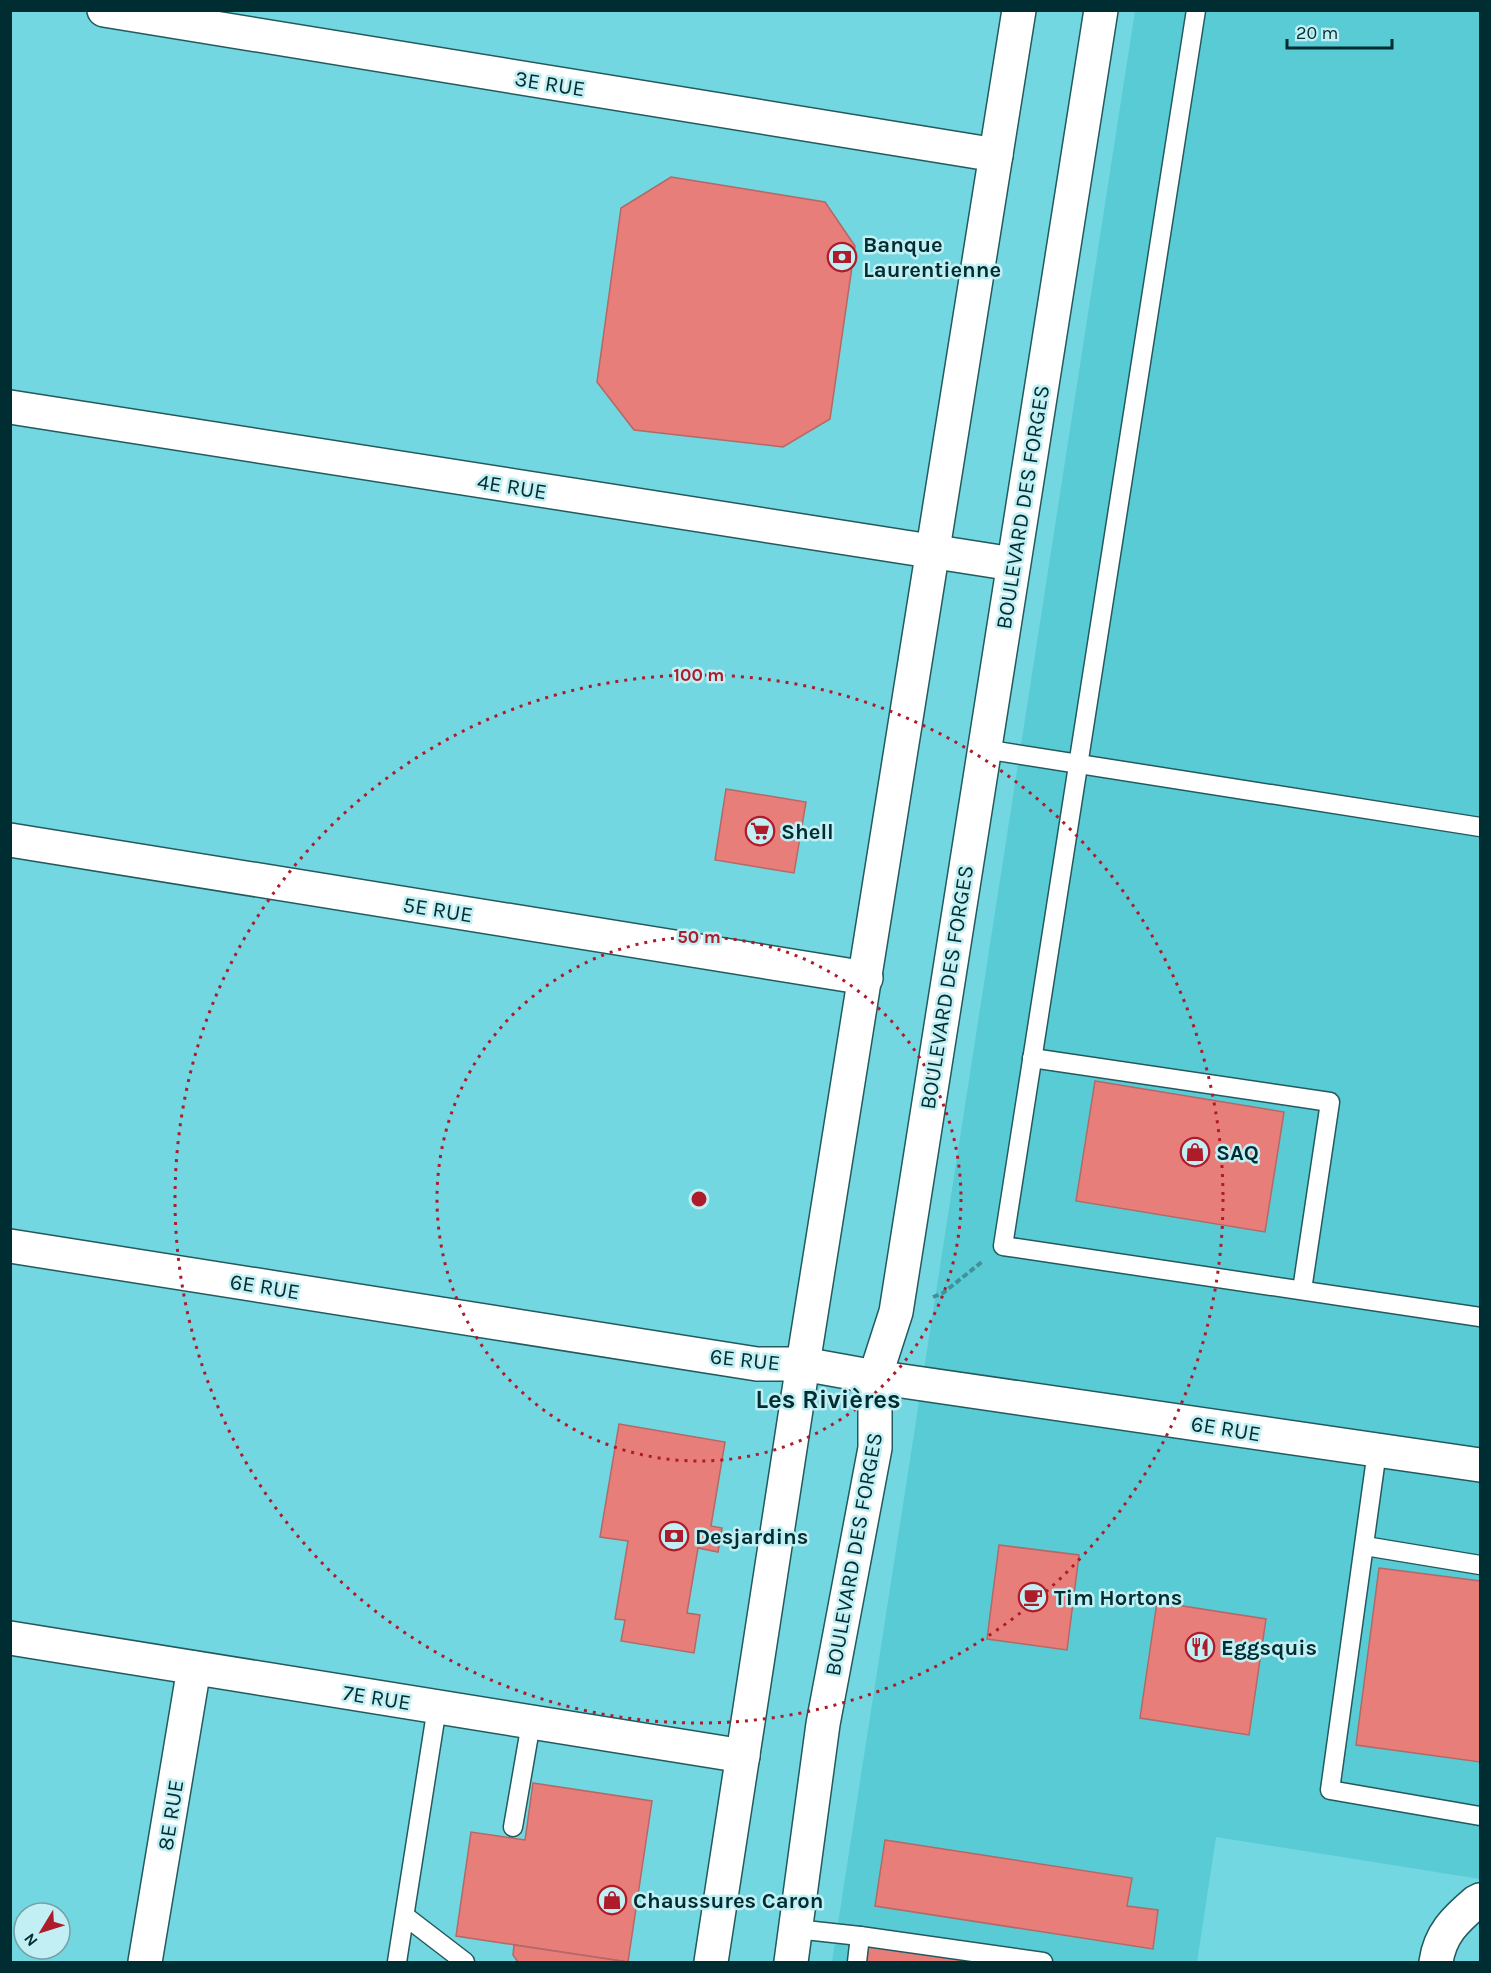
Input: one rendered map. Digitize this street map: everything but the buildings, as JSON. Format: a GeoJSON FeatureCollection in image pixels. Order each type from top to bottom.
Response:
{"type":"FeatureCollection","features":[{"type":"Feature","properties":{"kind":"street","name":"3E RUE"},"geometry":{"type":"LineString","coordinates":[[104,10],[996,155]]}},
{"type":"Feature","properties":{"kind":"street"},"geometry":{"type":"LineString","coordinates":[[711,1962],[803,1364],[1018,10]]}},
{"type":"Feature","properties":{"kind":"street","name":"BOULEVARD DES FORGES"},"geometry":{"type":"LineString","coordinates":[[791,1962],[823,1724],[875,1448],[875,1377],[896,1312],[1101,10]]}},
{"type":"Feature","properties":{"kind":"street","name":"4E RUE"},"geometry":{"type":"LineString","coordinates":[[10,407],[1014,564]]}},
{"type":"Feature","properties":{"kind":"street","name":"5E RUE"},"geometry":{"type":"LineString","coordinates":[[10,840],[866,978]]}},
{"type":"Feature","properties":{"kind":"street","name":"6E RUE"},"geometry":{"type":"LineString","coordinates":[[10,1246],[757,1364],[803,1364],[875,1377],[1480,1465]]}},
{"type":"Feature","properties":{"kind":"street","name":"7E RUE"},"geometry":{"type":"LineString","coordinates":[[10,1638],[743,1756]]}},
{"type":"Feature","properties":{"kind":"street","name":"8E RUE"},"geometry":{"type":"LineString","coordinates":[[145,1962],[194,1668]]}},
{"type":"Feature","properties":{"kind":"street"},"geometry":{"type":"LineString","coordinates":[[1436,1962],[1438,1949],[1452,1923],[1480,1900]]}},
{"type":"Feature","properties":{"kind":"lane"},"geometry":{"type":"LineString","coordinates":[[1196,10],[1003,1246],[1480,1317]]}},
{"type":"Feature","properties":{"kind":"lane"},"geometry":{"type":"LineString","coordinates":[[984,749],[1480,827]]}},
{"type":"Feature","properties":{"kind":"lane"},"geometry":{"type":"LineString","coordinates":[[1032,1058],[1330,1102],[1302,1290]]}},
{"type":"Feature","properties":{"kind":"lane"},"geometry":{"type":"LineString","coordinates":[[1377,1451],[1330,1790],[1480,1816]]}},
{"type":"Feature","properties":{"kind":"lane"},"geometry":{"type":"LineString","coordinates":[[1365,1546],[1480,1565]]}},
{"type":"Feature","properties":{"kind":"lane"},"geometry":{"type":"LineString","coordinates":[[397,1962],[437,1707]]}},
{"type":"Feature","properties":{"kind":"lane"},"geometry":{"type":"LineString","coordinates":[[513,1827],[531,1723]]}},
{"type":"Feature","properties":{"kind":"lane"},"geometry":{"type":"LineString","coordinates":[[405,1916],[465,1962]]}},
{"type":"Feature","properties":{"kind":"lane"},"geometry":{"type":"LineString","coordinates":[[796,1929],[1043,1962]]}},
{"type":"Feature","properties":{"kind":"lane"},"geometry":{"type":"LineString","coordinates":[[857,1962],[860,1936]]}},
{"type":"Feature","properties":{"kind":"path"},"geometry":{"type":"LineString","coordinates":[[896,1312],[943,1293],[1003,1246]]}},
{"type":"Feature","properties":{"kind":"shaded area"},"geometry":{"type":"Polygon","coordinates":[[[1135,11],[1480,11],[1480,1879],[1216,1837],[1197,1962],[832,1962],[1135,11]]]}},
{"type":"Feature","properties":{"kind":"place","name":"Banque Laurentienne"},"geometry":{"type":"Point","coordinates":[842,257]}},
{"type":"Feature","properties":{"kind":"place","name":"Shell"},"geometry":{"type":"Point","coordinates":[760,831]}},
{"type":"Feature","properties":{"kind":"place","name":"SAQ"},"geometry":{"type":"Point","coordinates":[1195,1152]}},
{"type":"Feature","properties":{"kind":"place","name":"Desjardins"},"geometry":{"type":"Point","coordinates":[674,1536]}},
{"type":"Feature","properties":{"kind":"place","name":"Tim Hortons"},"geometry":{"type":"Point","coordinates":[1033,1597]}},
{"type":"Feature","properties":{"kind":"place","name":"Eggsquis"},"geometry":{"type":"Point","coordinates":[1200,1647]}},
{"type":"Feature","properties":{"kind":"place","name":"Chaussures Caron"},"geometry":{"type":"Point","coordinates":[612,1900]}},
{"type":"Feature","properties":{"kind":"district","name":"Les Rivières"},"geometry":{"type":"Point","coordinates":[828,1399]}}]}
